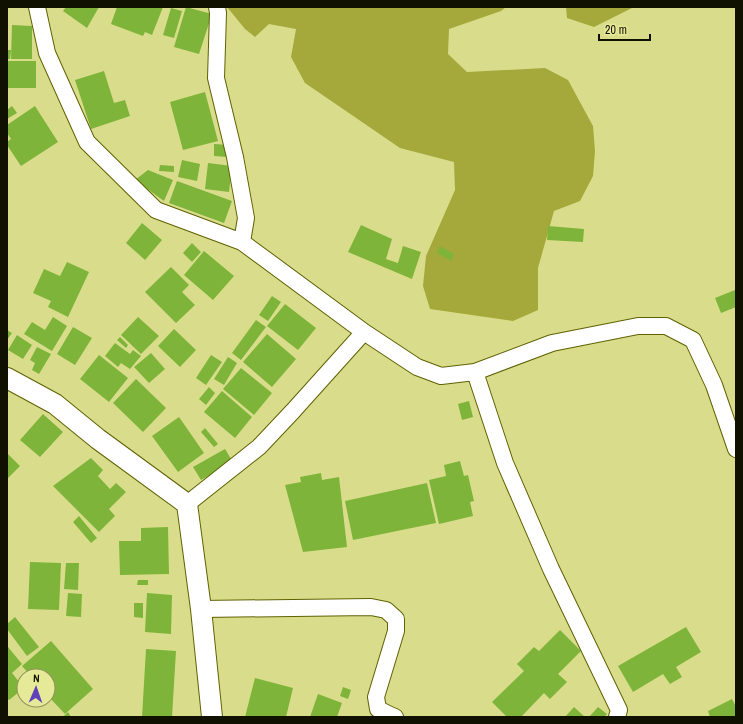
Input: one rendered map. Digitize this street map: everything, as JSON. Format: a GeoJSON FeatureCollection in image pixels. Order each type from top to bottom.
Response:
{"type":"FeatureCollection","features":[{"type":"Feature","properties":{"kind":"street"},"geometry":{"type":"LineString","coordinates":[[37,7],[47,53],[86,142],[156,210],[242,242],[364,332],[417,367],[441,376],[475,372],[552,343],[638,326],[666,326],[693,340],[714,385],[736,449]]}},
{"type":"Feature","properties":{"kind":"street"},"geometry":{"type":"LineString","coordinates":[[217,7],[216,78],[235,157],[246,218],[242,242]]}},
{"type":"Feature","properties":{"kind":"street"},"geometry":{"type":"LineString","coordinates":[[187,504],[259,447],[364,332]]}},
{"type":"Feature","properties":{"kind":"street"},"geometry":{"type":"LineString","coordinates":[[475,372],[505,463],[551,569],[619,710],[617,717]]}},
{"type":"Feature","properties":{"kind":"street"},"geometry":{"type":"LineString","coordinates":[[7,378],[55,404],[98,439],[187,504],[201,610],[212,717]]}},
{"type":"Feature","properties":{"kind":"street"},"geometry":{"type":"LineString","coordinates":[[201,610],[371,607],[386,610],[396,618],[396,631],[376,697],[378,709],[395,717]]}},
{"type":"Feature","properties":{"kind":"shaded area"},"geometry":{"type":"Polygon","coordinates":[[[227,7],[506,7],[501,11],[449,29],[448,54],[467,72],[545,68],[568,80],[593,126],[595,151],[593,176],[580,201],[554,211],[538,268],[538,310],[513,321],[430,309],[423,286],[426,256],[455,190],[454,162],[400,148],[305,83],[291,57],[296,29],[269,24],[255,37],[245,29],[227,7]]]}},
{"type":"Feature","properties":{"kind":"shaded area"},"geometry":{"type":"Polygon","coordinates":[[[566,7],[634,7],[594,27],[567,18],[566,7]]]}},
{"type":"Feature","properties":{"kind":"building"},"geometry":{"type":"Polygon","coordinates":[[[66,7],[99,7],[87,28],[63,11],[66,7]]]}},
{"type":"Feature","properties":{"kind":"building"},"geometry":{"type":"Polygon","coordinates":[[[117,7],[163,7],[152,35],[145,32],[143,36],[111,24],[117,7]]]}},
{"type":"Feature","properties":{"kind":"building"},"geometry":{"type":"Polygon","coordinates":[[[186,7],[212,14],[199,54],[174,47],[186,7]]]}},
{"type":"Feature","properties":{"kind":"building"},"geometry":{"type":"Polygon","coordinates":[[[171,8],[182,11],[174,38],[163,35],[171,8]]]}},
{"type":"Feature","properties":{"kind":"building"},"geometry":{"type":"Polygon","coordinates":[[[12,25],[32,26],[32,59],[11,59],[12,25]]]}},
{"type":"Feature","properties":{"kind":"building"},"geometry":{"type":"Polygon","coordinates":[[[7,50],[11,50],[10,59],[7,59],[7,50]]]}},
{"type":"Feature","properties":{"kind":"building"},"geometry":{"type":"Polygon","coordinates":[[[7,61],[36,61],[36,88],[7,88],[7,61]]]}},
{"type":"Feature","properties":{"kind":"building"},"geometry":{"type":"Polygon","coordinates":[[[104,71],[114,103],[125,100],[130,116],[91,129],[75,80],[104,71]]]}},
{"type":"Feature","properties":{"kind":"building"},"geometry":{"type":"Polygon","coordinates":[[[205,92],[218,141],[183,150],[170,102],[205,92]]]}},
{"type":"Feature","properties":{"kind":"building"},"geometry":{"type":"Polygon","coordinates":[[[12,106],[17,113],[7,119],[7,110],[12,106]]]}},
{"type":"Feature","properties":{"kind":"building"},"geometry":{"type":"Polygon","coordinates":[[[35,106],[58,142],[21,166],[7,145],[7,142],[11,139],[7,133],[7,125],[35,106]]]}},
{"type":"Feature","properties":{"kind":"building"},"geometry":{"type":"Polygon","coordinates":[[[214,144],[229,145],[228,157],[214,156],[214,144]]]}},
{"type":"Feature","properties":{"kind":"building"},"geometry":{"type":"Polygon","coordinates":[[[182,160],[200,164],[197,181],[178,177],[182,160]]]}},
{"type":"Feature","properties":{"kind":"building"},"geometry":{"type":"Polygon","coordinates":[[[208,163],[232,166],[229,192],[205,189],[208,163]]]}},
{"type":"Feature","properties":{"kind":"building"},"geometry":{"type":"Polygon","coordinates":[[[160,165],[174,166],[174,172],[159,171],[160,165]]]}},
{"type":"Feature","properties":{"kind":"building"},"geometry":{"type":"Polygon","coordinates":[[[148,170],[173,180],[164,201],[135,180],[148,170]]]}},
{"type":"Feature","properties":{"kind":"building"},"geometry":{"type":"Polygon","coordinates":[[[177,181],[232,201],[224,223],[169,203],[177,181]]]}},
{"type":"Feature","properties":{"kind":"building"},"geometry":{"type":"Polygon","coordinates":[[[142,223],[162,240],[145,260],[126,243],[142,223]]]}},
{"type":"Feature","properties":{"kind":"building"},"geometry":{"type":"Polygon","coordinates":[[[361,225],[392,239],[386,259],[398,263],[403,246],[421,252],[412,279],[348,252],[361,225]]]}},
{"type":"Feature","properties":{"kind":"building"},"geometry":{"type":"Polygon","coordinates":[[[548,226],[584,229],[583,242],[547,240],[548,226]]]}},
{"type":"Feature","properties":{"kind":"building"},"geometry":{"type":"Polygon","coordinates":[[[192,243],[201,252],[192,262],[183,253],[192,243]]]}},
{"type":"Feature","properties":{"kind":"building"},"geometry":{"type":"Polygon","coordinates":[[[440,246],[454,254],[451,261],[437,253],[440,246]]]}},
{"type":"Feature","properties":{"kind":"building"},"geometry":{"type":"Polygon","coordinates":[[[204,251],[234,276],[213,300],[184,275],[204,251]]]}},
{"type":"Feature","properties":{"kind":"building"},"geometry":{"type":"Polygon","coordinates":[[[67,262],[89,272],[68,317],[48,307],[51,301],[33,293],[44,269],[60,276],[67,262]]]}},
{"type":"Feature","properties":{"kind":"building"},"geometry":{"type":"Polygon","coordinates":[[[171,267],[189,285],[182,292],[195,305],[176,323],[145,292],[171,267]]]}},
{"type":"Feature","properties":{"kind":"building"},"geometry":{"type":"Polygon","coordinates":[[[735,290],[736,307],[721,313],[715,298],[735,290]]]}},
{"type":"Feature","properties":{"kind":"building"},"geometry":{"type":"Polygon","coordinates":[[[272,296],[281,302],[268,321],[259,315],[272,296]]]}},
{"type":"Feature","properties":{"kind":"building"},"geometry":{"type":"Polygon","coordinates":[[[285,304],[316,328],[298,350],[267,326],[285,304]]]}},
{"type":"Feature","properties":{"kind":"building"},"geometry":{"type":"Polygon","coordinates":[[[53,317],[67,326],[52,351],[24,334],[32,322],[45,330],[53,317]]]}},
{"type":"Feature","properties":{"kind":"building"},"geometry":{"type":"Polygon","coordinates":[[[138,317],[159,336],[141,354],[121,335],[138,317]]]}},
{"type":"Feature","properties":{"kind":"building"},"geometry":{"type":"Polygon","coordinates":[[[256,320],[266,327],[241,360],[232,353],[256,320]]]}},
{"type":"Feature","properties":{"kind":"building"},"geometry":{"type":"Polygon","coordinates":[[[73,327],[92,338],[75,365],[57,354],[73,327]]]}},
{"type":"Feature","properties":{"kind":"building"},"geometry":{"type":"Polygon","coordinates":[[[174,329],[196,350],[180,367],[158,346],[174,329]]]}},
{"type":"Feature","properties":{"kind":"building"},"geometry":{"type":"Polygon","coordinates":[[[7,330],[12,333],[7,340],[7,330]]]}},
{"type":"Feature","properties":{"kind":"building"},"geometry":{"type":"Polygon","coordinates":[[[267,334],[296,359],[272,387],[243,362],[267,334]]]}},
{"type":"Feature","properties":{"kind":"building"},"geometry":{"type":"Polygon","coordinates":[[[17,335],[32,345],[23,359],[8,350],[17,335]]]}},
{"type":"Feature","properties":{"kind":"building"},"geometry":{"type":"Polygon","coordinates":[[[120,337],[128,345],[126,348],[117,340],[120,337]]]}},
{"type":"Feature","properties":{"kind":"building"},"geometry":{"type":"Polygon","coordinates":[[[115,343],[130,354],[133,350],[141,356],[130,369],[121,363],[118,367],[105,356],[115,343]]]}},
{"type":"Feature","properties":{"kind":"building"},"geometry":{"type":"Polygon","coordinates":[[[37,347],[51,354],[39,374],[32,370],[35,363],[30,360],[37,347]]]}},
{"type":"Feature","properties":{"kind":"building"},"geometry":{"type":"Polygon","coordinates":[[[151,353],[165,369],[149,383],[134,367],[151,353]]]}},
{"type":"Feature","properties":{"kind":"building"},"geometry":{"type":"Polygon","coordinates":[[[99,355],[128,378],[109,402],[80,379],[99,355]]]}},
{"type":"Feature","properties":{"kind":"building"},"geometry":{"type":"Polygon","coordinates":[[[211,355],[222,362],[206,385],[196,378],[211,355]]]}},
{"type":"Feature","properties":{"kind":"building"},"geometry":{"type":"Polygon","coordinates":[[[228,357],[237,363],[224,385],[214,379],[228,357]]]}},
{"type":"Feature","properties":{"kind":"building"},"geometry":{"type":"Polygon","coordinates":[[[241,368],[272,393],[254,415],[223,389],[241,368]]]}},
{"type":"Feature","properties":{"kind":"building"},"geometry":{"type":"Polygon","coordinates":[[[136,379],[166,408],[143,432],[113,403],[136,379]]]}},
{"type":"Feature","properties":{"kind":"building"},"geometry":{"type":"Polygon","coordinates":[[[209,387],[215,393],[206,405],[199,399],[209,387]]]}},
{"type":"Feature","properties":{"kind":"building"},"geometry":{"type":"Polygon","coordinates":[[[222,391],[252,417],[235,438],[204,412],[222,391]]]}},
{"type":"Feature","properties":{"kind":"building"},"geometry":{"type":"Polygon","coordinates":[[[469,401],[473,417],[462,420],[458,404],[469,401]]]}},
{"type":"Feature","properties":{"kind":"building"},"geometry":{"type":"Polygon","coordinates":[[[43,414],[63,432],[40,457],[20,440],[43,414]]]}},
{"type":"Feature","properties":{"kind":"building"},"geometry":{"type":"Polygon","coordinates":[[[179,417],[204,453],[178,472],[152,436],[179,417]]]}},
{"type":"Feature","properties":{"kind":"building"},"geometry":{"type":"Polygon","coordinates":[[[205,428],[218,444],[214,447],[201,432],[205,428]]]}},
{"type":"Feature","properties":{"kind":"building"},"geometry":{"type":"Polygon","coordinates":[[[225,449],[233,462],[201,480],[193,467],[225,449]]]}},
{"type":"Feature","properties":{"kind":"building"},"geometry":{"type":"Polygon","coordinates":[[[7,453],[20,466],[7,479],[7,453]]]}},
{"type":"Feature","properties":{"kind":"building"},"geometry":{"type":"Polygon","coordinates":[[[91,458],[103,470],[98,476],[110,489],[116,483],[126,492],[109,509],[115,516],[99,532],[53,486],[91,458]]]}},
{"type":"Feature","properties":{"kind":"building"},"geometry":{"type":"Polygon","coordinates":[[[460,461],[464,476],[468,475],[474,501],[470,502],[473,516],[439,524],[429,480],[446,476],[444,465],[460,461]]]}},
{"type":"Feature","properties":{"kind":"building"},"geometry":{"type":"Polygon","coordinates":[[[321,473],[322,480],[339,477],[347,547],[303,552],[285,485],[301,482],[300,477],[321,473]]]}},
{"type":"Feature","properties":{"kind":"building"},"geometry":{"type":"Polygon","coordinates":[[[427,483],[436,523],[353,540],[345,501],[427,483]]]}},
{"type":"Feature","properties":{"kind":"building"},"geometry":{"type":"Polygon","coordinates":[[[79,516],[97,538],[91,543],[73,522],[79,516]]]}},
{"type":"Feature","properties":{"kind":"building"},"geometry":{"type":"Polygon","coordinates":[[[168,527],[169,574],[120,575],[119,541],[141,541],[141,528],[168,527]]]}},
{"type":"Feature","properties":{"kind":"building"},"geometry":{"type":"Polygon","coordinates":[[[30,562],[61,563],[59,610],[28,609],[30,562]]]}},
{"type":"Feature","properties":{"kind":"building"},"geometry":{"type":"Polygon","coordinates":[[[66,563],[79,563],[78,590],[64,589],[66,563]]]}},
{"type":"Feature","properties":{"kind":"building"},"geometry":{"type":"Polygon","coordinates":[[[138,580],[148,580],[148,585],[137,585],[138,580]]]}},
{"type":"Feature","properties":{"kind":"building"},"geometry":{"type":"Polygon","coordinates":[[[68,593],[82,594],[81,617],[66,616],[68,593]]]}},
{"type":"Feature","properties":{"kind":"building"},"geometry":{"type":"Polygon","coordinates":[[[147,593],[172,595],[171,634],[145,632],[147,593]]]}},
{"type":"Feature","properties":{"kind":"building"},"geometry":{"type":"Polygon","coordinates":[[[134,603],[143,603],[143,618],[134,617],[134,603]]]}},
{"type":"Feature","properties":{"kind":"building"},"geometry":{"type":"Polygon","coordinates":[[[15,617],[39,647],[27,656],[7,629],[7,624],[15,617]]]}},
{"type":"Feature","properties":{"kind":"building"},"geometry":{"type":"Polygon","coordinates":[[[686,627],[701,652],[676,667],[682,677],[670,684],[663,674],[633,692],[618,666],[686,627]]]}},
{"type":"Feature","properties":{"kind":"building"},"geometry":{"type":"Polygon","coordinates":[[[560,630],[581,651],[558,674],[567,682],[550,699],[544,693],[521,717],[507,717],[492,702],[524,671],[517,664],[534,647],[539,651],[560,630]]]}},
{"type":"Feature","properties":{"kind":"building"},"geometry":{"type":"Polygon","coordinates":[[[51,641],[93,689],[65,714],[56,704],[56,668],[24,668],[22,666],[51,641]]]}},
{"type":"Feature","properties":{"kind":"building"},"geometry":{"type":"Polygon","coordinates":[[[8,647],[22,664],[12,673],[16,678],[16,694],[9,700],[7,698],[8,647]]]}},
{"type":"Feature","properties":{"kind":"building"},"geometry":{"type":"Polygon","coordinates":[[[146,649],[176,651],[172,717],[142,717],[146,649]]]}},
{"type":"Feature","properties":{"kind":"building"},"geometry":{"type":"Polygon","coordinates":[[[255,678],[293,688],[286,717],[245,717],[255,678]]]}},
{"type":"Feature","properties":{"kind":"building"},"geometry":{"type":"Polygon","coordinates":[[[343,687],[351,690],[348,699],[340,696],[343,687]]]}},
{"type":"Feature","properties":{"kind":"building"},"geometry":{"type":"Polygon","coordinates":[[[318,694],[342,703],[337,717],[310,717],[318,694]]]}},
{"type":"Feature","properties":{"kind":"building"},"geometry":{"type":"Polygon","coordinates":[[[732,699],[736,707],[736,717],[710,717],[708,711],[732,699]]]}},
{"type":"Feature","properties":{"kind":"building"},"geometry":{"type":"Polygon","coordinates":[[[574,707],[585,717],[565,717],[574,707]]]}},
{"type":"Feature","properties":{"kind":"building"},"geometry":{"type":"Polygon","coordinates":[[[598,707],[607,714],[604,717],[591,717],[590,716],[598,707]]]}},
{"type":"Feature","properties":{"kind":"building"},"geometry":{"type":"Polygon","coordinates":[[[68,712],[71,717],[62,717],[65,715],[68,712]]]}}]}
